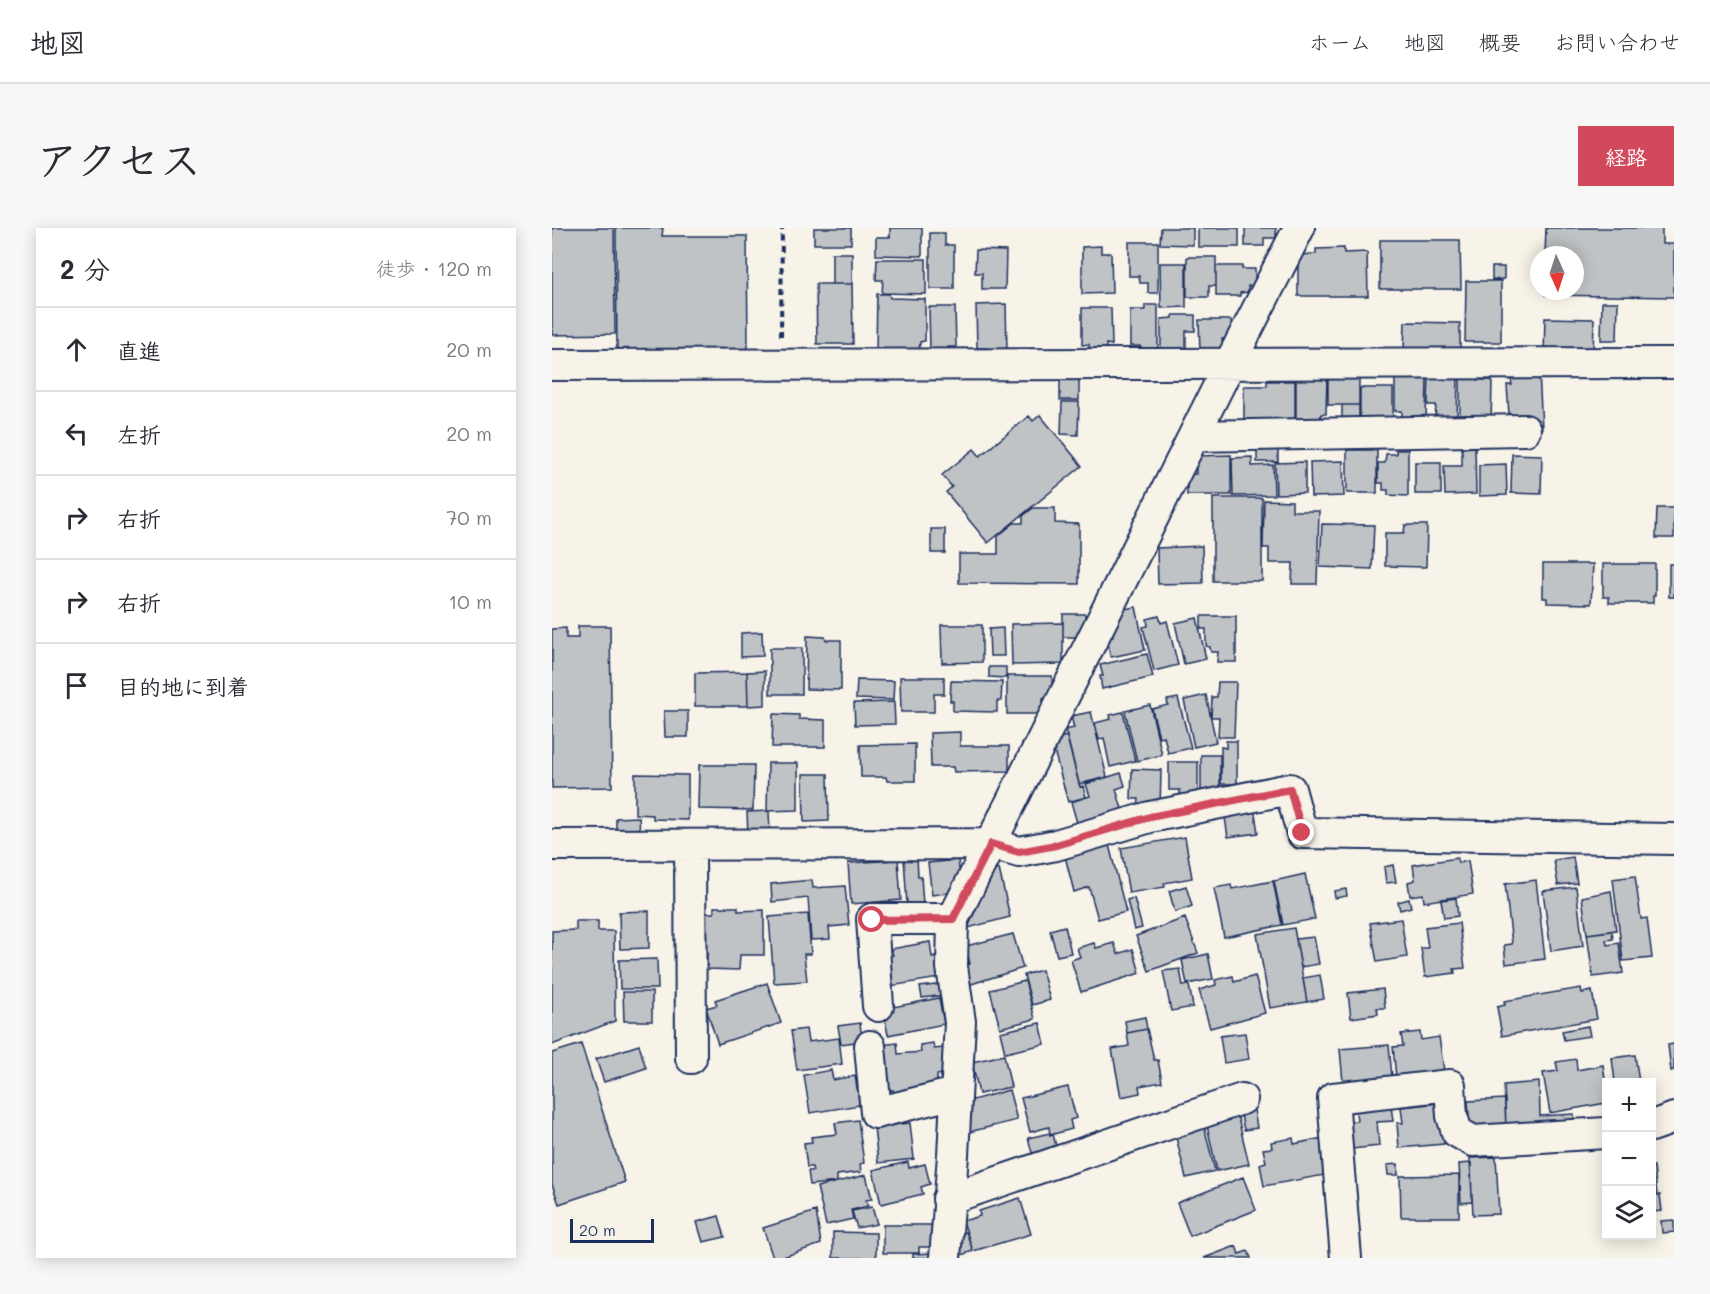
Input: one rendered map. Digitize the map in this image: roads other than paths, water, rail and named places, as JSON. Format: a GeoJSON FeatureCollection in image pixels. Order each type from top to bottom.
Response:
{"type":"FeatureCollection","features":[{"type":"Feature","properties":{"kind":"street"},"geometry":{"type":"LineString","coordinates":[[945,1258],[960,1022],[952,967],[953,919],[1299,228]]}},
{"type":"Feature","properties":{"kind":"street"},"geometry":{"type":"LineString","coordinates":[[552,365],[1674,363]]}},
{"type":"Feature","properties":{"kind":"street"},"geometry":{"type":"LineString","coordinates":[[1194,436],[1524,430]]}},
{"type":"Feature","properties":{"kind":"street"},"geometry":{"type":"LineString","coordinates":[[552,845],[991,844],[1019,852],[1056,845],[1150,817],[1290,789],[1302,833],[1674,839]]}},
{"type":"Feature","properties":{"kind":"street"},"geometry":{"type":"LineString","coordinates":[[690,845],[691,1058]]}},
{"type":"Feature","properties":{"kind":"street"},"geometry":{"type":"LineString","coordinates":[[878,1006],[872,920],[953,919]]}},
{"type":"Feature","properties":{"kind":"street"},"geometry":{"type":"LineString","coordinates":[[870,1046],[876,1113],[955,1093]]}},
{"type":"Feature","properties":{"kind":"street"},"geometry":{"type":"LineString","coordinates":[[1346,1258],[1332,1098],[1450,1085],[1452,1116],[1457,1132],[1473,1141],[1602,1133]]}},
{"type":"Feature","properties":{"kind":"street"},"geometry":{"type":"LineString","coordinates":[[948,1199],[1242,1099]]}},
{"type":"Feature","properties":{"kind":"street"},"geometry":{"type":"LineString","coordinates":[[1656,1125],[1674,1118]]}}]}
